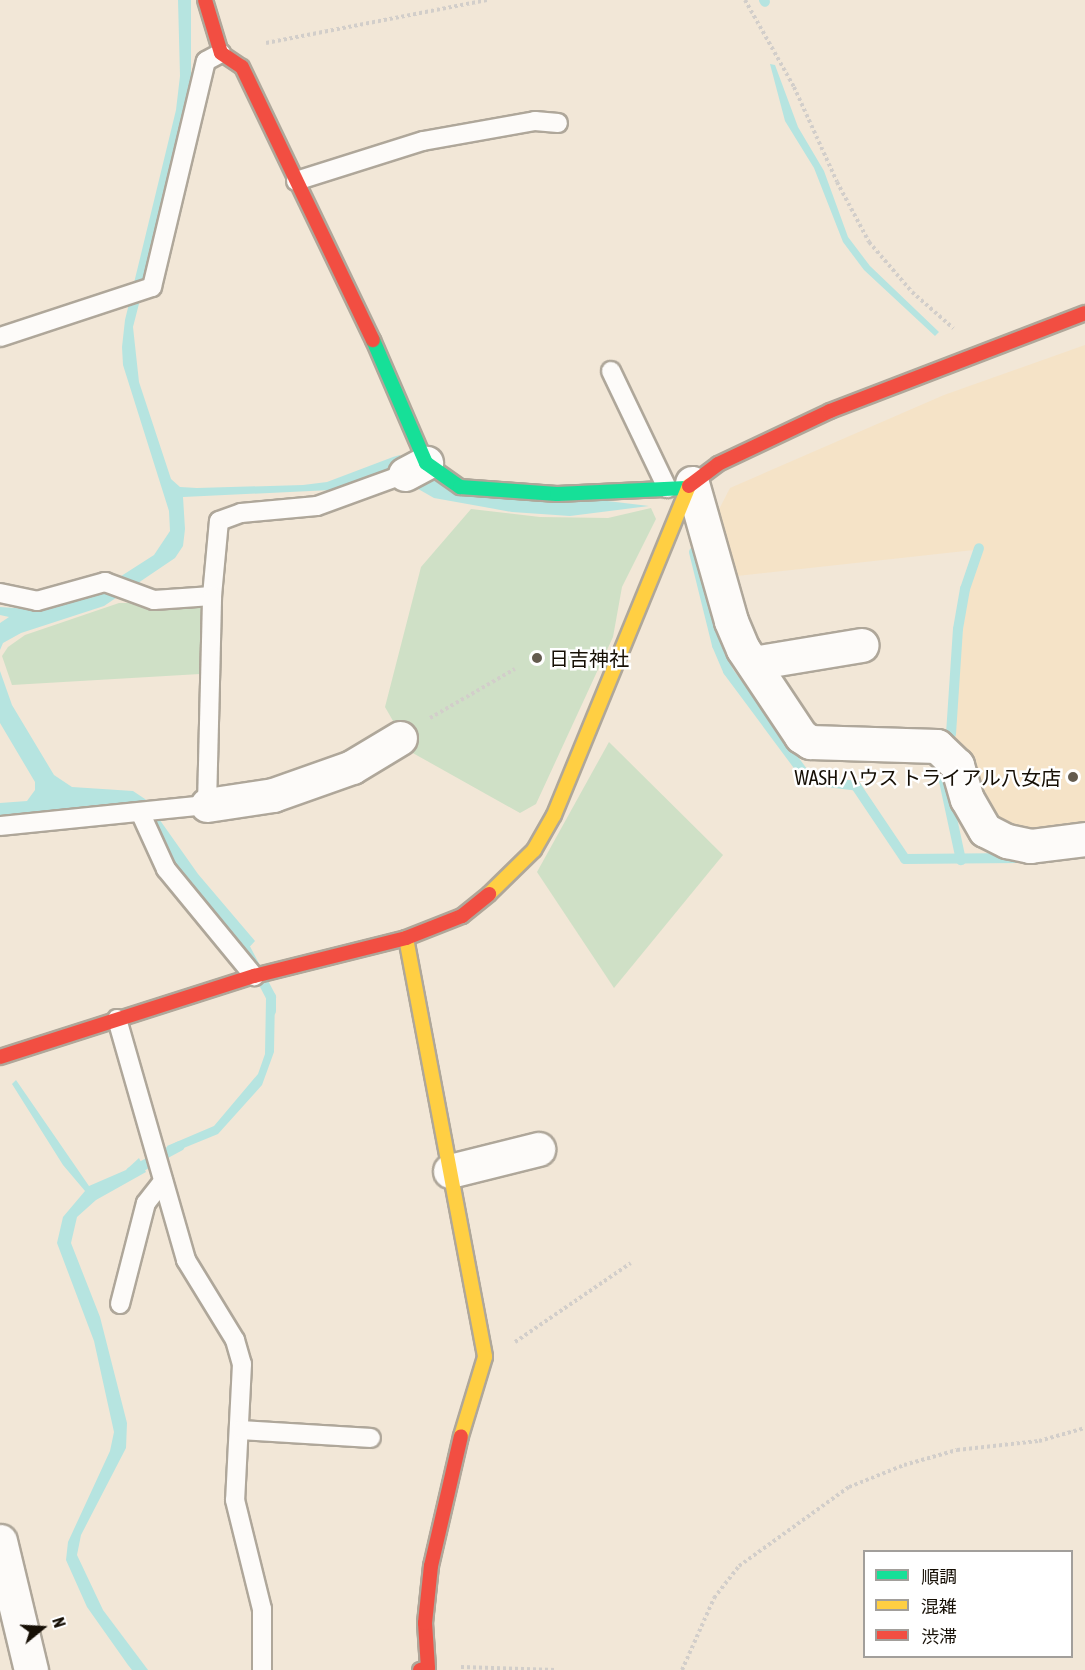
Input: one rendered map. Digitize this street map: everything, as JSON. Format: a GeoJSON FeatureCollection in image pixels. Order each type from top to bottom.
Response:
{"type":"FeatureCollection","features":[{"type":"Feature","properties":{"kind":"street"},"geometry":{"type":"LineString","coordinates":[[205,0],[221,53],[242,67],[398,393],[417,468],[460,487],[557,494],[682,486],[718,464],[773,436],[967,357],[1085,313]]}},
{"type":"Feature","properties":{"kind":"street"},"geometry":{"type":"LineString","coordinates":[[682,486],[731,621],[753,663],[801,736],[810,742],[937,746],[957,765],[967,799],[985,830],[1007,842],[1030,846],[1085,839]]}},
{"type":"Feature","properties":{"kind":"street"},"geometry":{"type":"LineString","coordinates":[[0,1057],[261,974],[406,938],[462,916],[506,880],[534,850],[554,815],[682,486]]}},
{"type":"Feature","properties":{"kind":"street"},"geometry":{"type":"LineString","coordinates":[[753,663],[862,645]]}},
{"type":"Feature","properties":{"kind":"street"},"geometry":{"type":"LineString","coordinates":[[207,805],[273,795],[352,767],[400,738]]}},
{"type":"Feature","properties":{"kind":"street"},"geometry":{"type":"LineString","coordinates":[[406,938],[450,1170],[483,1363],[454,1459],[430,1566],[424,1669]]}},
{"type":"Feature","properties":{"kind":"street"},"geometry":{"type":"LineString","coordinates":[[450,1170],[538,1149]]}},
{"type":"Feature","properties":{"kind":"street"},"geometry":{"type":"LineString","coordinates":[[0,1541],[31,1670]]}},
{"type":"Feature","properties":{"kind":"lane"},"geometry":{"type":"LineString","coordinates":[[0,337],[152,287],[175,200],[206,61],[221,53]]}},
{"type":"Feature","properties":{"kind":"lane"},"geometry":{"type":"LineString","coordinates":[[296,181],[423,141],[535,121],[558,123]]}},
{"type":"Feature","properties":{"kind":"lane"},"geometry":{"type":"LineString","coordinates":[[611,371],[682,486]]}},
{"type":"Feature","properties":{"kind":"lane"},"geometry":{"type":"LineString","coordinates":[[0,826],[207,805],[212,596],[219,521],[241,513],[317,506],[417,468]]}},
{"type":"Feature","properties":{"kind":"lane"},"geometry":{"type":"LineString","coordinates":[[0,593],[37,601],[105,582],[154,600],[212,596]]}},
{"type":"Feature","properties":{"kind":"lane"},"geometry":{"type":"LineString","coordinates":[[147,812],[166,869],[261,974]]}},
{"type":"Feature","properties":{"kind":"lane"},"geometry":{"type":"LineString","coordinates":[[117,1019],[186,1260],[235,1340],[242,1364],[241,1430],[235,1500],[262,1609],[262,1670]]}},
{"type":"Feature","properties":{"kind":"lane"},"geometry":{"type":"LineString","coordinates":[[120,1305],[146,1203],[161,1174]]}},
{"type":"Feature","properties":{"kind":"lane"},"geometry":{"type":"LineString","coordinates":[[241,1430],[371,1438]]}},
{"type":"Feature","properties":{"kind":"path"},"geometry":{"type":"LineString","coordinates":[[221,53],[346,24],[488,0]]}},
{"type":"Feature","properties":{"kind":"path"},"geometry":{"type":"LineString","coordinates":[[745,0],[794,87],[837,182],[869,242],[912,292],[954,329],[967,357]]}},
{"type":"Feature","properties":{"kind":"path"},"geometry":{"type":"LineString","coordinates":[[430,718],[515,669]]}},
{"type":"Feature","properties":{"kind":"path"},"geometry":{"type":"LineString","coordinates":[[483,1363],[631,1263]]}},
{"type":"Feature","properties":{"kind":"path"},"geometry":{"type":"LineString","coordinates":[[682,1670],[714,1598],[739,1566],[849,1487],[904,1465],[957,1450],[1039,1440],[1085,1428]]}},
{"type":"Feature","properties":{"kind":"path"},"geometry":{"type":"LineString","coordinates":[[424,1669],[492,1666],[556,1670]]}},
{"type":"Feature","properties":{"kind":"shaded area"},"geometry":{"type":"Polygon","coordinates":[[[1085,345],[1085,831],[994,836],[946,752],[974,550],[728,577],[712,523],[730,488],[944,395],[1085,345]]]}},
{"type":"Feature","properties":{"kind":"green space"},"geometry":{"type":"Polygon","coordinates":[[[651,508],[656,519],[622,587],[613,637],[536,804],[520,813],[411,752],[385,707],[421,567],[471,509],[540,517],[608,518],[651,508]]]}},
{"type":"Feature","properties":{"kind":"green space"},"geometry":{"type":"Polygon","coordinates":[[[119,603],[202,603],[200,674],[12,685],[2,656],[8,647],[25,635],[119,603]]]}},
{"type":"Feature","properties":{"kind":"green space"},"geometry":{"type":"Polygon","coordinates":[[[609,742],[723,855],[614,988],[537,872],[609,742]]]}},
{"type":"Feature","properties":{"kind":"water"},"geometry":{"type":"Polygon","coordinates":[[[178,0],[191,0],[191,102],[133,327],[139,382],[171,479],[180,487],[197,488],[303,485],[327,482],[400,455],[402,460],[373,477],[331,490],[183,497],[185,529],[183,546],[175,558],[104,606],[21,633],[3,643],[0,650],[0,623],[9,617],[0,615],[0,607],[44,610],[90,596],[154,555],[170,531],[169,511],[123,365],[122,347],[125,320],[176,110],[180,76],[178,0]]]}},
{"type":"Feature","properties":{"kind":"water"},"geometry":{"type":"Polygon","coordinates":[[[770,64],[775,65],[798,127],[824,171],[848,237],[870,266],[939,332],[935,336],[864,270],[843,242],[814,168],[785,121],[770,64]]]}},
{"type":"Feature","properties":{"kind":"water"},"geometry":{"type":"Polygon","coordinates":[[[417,478],[649,506],[570,516],[512,512],[434,498],[413,486],[417,478]]]}},
{"type":"Feature","properties":{"kind":"water"},"geometry":{"type":"Polygon","coordinates":[[[0,671],[12,705],[54,775],[72,787],[133,791],[145,799],[198,874],[255,941],[244,953],[170,866],[143,807],[0,818],[0,803],[27,801],[35,790],[35,782],[0,723],[0,671]]]}},
{"type":"Feature","properties":{"kind":"water"},"geometry":{"type":"Polygon","coordinates":[[[275,995],[274,1052],[262,1085],[218,1134],[169,1154],[167,1146],[214,1126],[258,1074],[265,1054],[266,998],[275,995]]]}},
{"type":"Feature","properties":{"kind":"water"},"geometry":{"type":"Polygon","coordinates":[[[16,1080],[89,1186],[126,1170],[139,1158],[146,1172],[96,1200],[77,1217],[71,1243],[100,1317],[127,1423],[126,1448],[81,1535],[77,1555],[103,1610],[148,1670],[132,1670],[128,1665],[87,1607],[66,1560],[68,1542],[110,1451],[114,1432],[94,1341],[57,1243],[63,1217],[85,1191],[63,1165],[12,1084],[16,1080]]]}},
{"type":"Feature","properties":{"kind":"waterway"},"geometry":{"type":"LineString","coordinates":[[951,734],[958,629],[965,589],[979,548]]}},
{"type":"Feature","properties":{"kind":"waterway"},"geometry":{"type":"LineString","coordinates":[[694,552],[717,645],[728,671],[803,772],[818,781],[856,786],[905,859],[1022,858]]}},
{"type":"Feature","properties":{"kind":"waterway"},"geometry":{"type":"LineString","coordinates":[[944,781],[961,860]]}},
{"type":"Feature","properties":{"kind":"waterway"},"geometry":{"type":"LineString","coordinates":[[240,938],[271,997],[271,1011]]}},
{"type":"Feature","properties":{"kind":"waterway"},"geometry":{"type":"LineString","coordinates":[[131,1172],[180,1146]]}},
{"type":"Feature","properties":{"kind":"traffic: fast"},"geometry":{"type":"LineString","coordinates":[[373,340],[426,463],[460,487],[557,494],[686,488]]}},
{"type":"Feature","properties":{"kind":"traffic: slow"},"geometry":{"type":"LineString","coordinates":[[489,894],[534,850],[554,815],[689,486]]}},
{"type":"Feature","properties":{"kind":"traffic: slow"},"geometry":{"type":"LineString","coordinates":[[406,938],[485,1357],[461,1436]]}},
{"type":"Feature","properties":{"kind":"traffic: jam"},"geometry":{"type":"LineString","coordinates":[[205,0],[221,53],[242,67],[373,340]]}},
{"type":"Feature","properties":{"kind":"traffic: jam"},"geometry":{"type":"LineString","coordinates":[[689,486],[718,464],[830,411],[1085,313]]}},
{"type":"Feature","properties":{"kind":"traffic: jam"},"geometry":{"type":"LineString","coordinates":[[0,1057],[254,976],[406,938],[462,916],[489,894]]}},
{"type":"Feature","properties":{"kind":"traffic: jam"},"geometry":{"type":"LineString","coordinates":[[420,1670],[428,1668],[425,1623],[431,1566],[461,1436]]}},
{"type":"Feature","properties":{"kind":"place","name":"日吉神社"},"geometry":{"type":"Point","coordinates":[537,658]}},
{"type":"Feature","properties":{"kind":"place","name":"WASHハウス トライアル八女店"},"geometry":{"type":"Point","coordinates":[1073,777]}}]}
